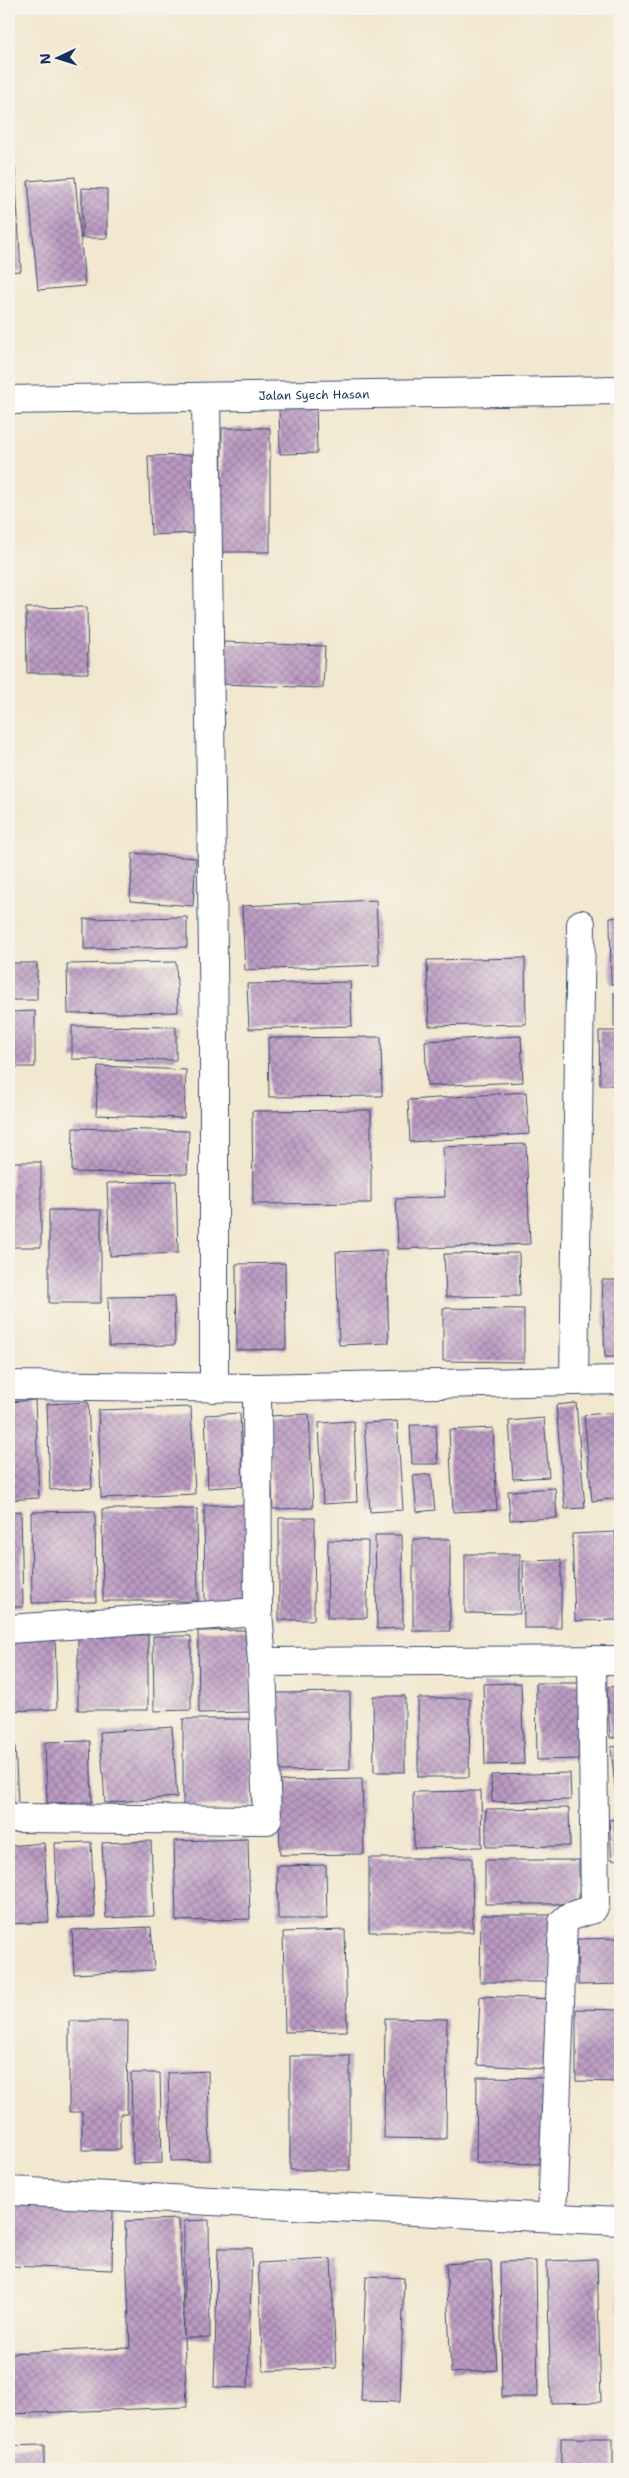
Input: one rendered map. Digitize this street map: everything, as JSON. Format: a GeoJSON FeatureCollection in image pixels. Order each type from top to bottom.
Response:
{"type":"FeatureCollection","features":[{"type":"Feature","properties":{"kind":"street","name":"Jalan Syech Hasan"},"geometry":{"type":"LineString","coordinates":[[9,400],[620,390]]}},
{"type":"Feature","properties":{"kind":"street"},"geometry":{"type":"LineString","coordinates":[[206,398],[214,1037],[214,1388]]}},
{"type":"Feature","properties":{"kind":"street"},"geometry":{"type":"LineString","coordinates":[[574,1380],[581,924]]}},
{"type":"Feature","properties":{"kind":"street"},"geometry":{"type":"LineString","coordinates":[[9,1385],[256,1388],[620,1380]]}},
{"type":"Feature","properties":{"kind":"street"},"geometry":{"type":"LineString","coordinates":[[9,1818],[267,1820],[262,1662],[258,1612],[256,1388]]}},
{"type":"Feature","properties":{"kind":"street"},"geometry":{"type":"LineString","coordinates":[[9,1629],[258,1612]]}},
{"type":"Feature","properties":{"kind":"street"},"geometry":{"type":"LineString","coordinates":[[552,2217],[563,1922],[569,1917],[593,1908],[595,1905],[592,1660]]}},
{"type":"Feature","properties":{"kind":"street"},"geometry":{"type":"LineString","coordinates":[[262,1662],[620,1660]]}},
{"type":"Feature","properties":{"kind":"street"},"geometry":{"type":"LineString","coordinates":[[9,2191],[620,2221]]}},
{"type":"Feature","properties":{"kind":"building"},"geometry":{"type":"Polygon","coordinates":[[[15,167],[21,271],[9,272],[9,168],[15,167]]]}},
{"type":"Feature","properties":{"kind":"building"},"geometry":{"type":"Polygon","coordinates":[[[75,177],[85,286],[38,290],[28,181],[75,177]]]}},
{"type":"Feature","properties":{"kind":"building"},"geometry":{"type":"Polygon","coordinates":[[[82,188],[107,189],[107,238],[82,238],[82,188]]]}},
{"type":"Feature","properties":{"kind":"building"},"geometry":{"type":"Polygon","coordinates":[[[279,405],[316,405],[317,453],[280,454],[279,405]]]}},
{"type":"Feature","properties":{"kind":"building"},"geometry":{"type":"Polygon","coordinates":[[[222,428],[270,428],[270,552],[221,552],[222,428]]]}},
{"type":"Feature","properties":{"kind":"building"},"geometry":{"type":"Polygon","coordinates":[[[195,455],[198,533],[151,535],[148,456],[195,455]]]}},
{"type":"Feature","properties":{"kind":"building"},"geometry":{"type":"Polygon","coordinates":[[[87,607],[88,673],[27,673],[26,608],[87,607]]]}},
{"type":"Feature","properties":{"kind":"building"},"geometry":{"type":"Polygon","coordinates":[[[224,642],[325,646],[323,688],[222,684],[224,642]]]}},
{"type":"Feature","properties":{"kind":"building"},"geometry":{"type":"Polygon","coordinates":[[[133,853],[196,858],[193,906],[130,901],[133,853]]]}},
{"type":"Feature","properties":{"kind":"building"},"geometry":{"type":"Polygon","coordinates":[[[376,900],[379,965],[245,970],[242,906],[376,900]]]}},
{"type":"Feature","properties":{"kind":"building"},"geometry":{"type":"Polygon","coordinates":[[[187,917],[187,947],[84,949],[84,919],[187,917]]]}},
{"type":"Feature","properties":{"kind":"building"},"geometry":{"type":"Polygon","coordinates":[[[620,917],[620,984],[611,984],[610,918],[620,917]]]}},
{"type":"Feature","properties":{"kind":"building"},"geometry":{"type":"Polygon","coordinates":[[[525,958],[526,1024],[429,1026],[427,960],[525,958]]]}},
{"type":"Feature","properties":{"kind":"building"},"geometry":{"type":"Polygon","coordinates":[[[176,962],[178,1012],[68,1014],[67,964],[176,962]]]}},
{"type":"Feature","properties":{"kind":"building"},"geometry":{"type":"Polygon","coordinates":[[[9,963],[37,963],[37,1000],[9,1000],[9,963]]]}},
{"type":"Feature","properties":{"kind":"building"},"geometry":{"type":"Polygon","coordinates":[[[350,982],[352,1026],[249,1029],[247,984],[350,982]]]}},
{"type":"Feature","properties":{"kind":"building"},"geometry":{"type":"Polygon","coordinates":[[[614,992],[620,992],[620,1027],[614,1027],[614,992]]]}},
{"type":"Feature","properties":{"kind":"building"},"geometry":{"type":"Polygon","coordinates":[[[35,1011],[35,1067],[9,1067],[9,1012],[35,1011]]]}},
{"type":"Feature","properties":{"kind":"building"},"geometry":{"type":"Polygon","coordinates":[[[72,1026],[176,1027],[176,1060],[72,1059],[72,1026]]]}},
{"type":"Feature","properties":{"kind":"building"},"geometry":{"type":"Polygon","coordinates":[[[599,1031],[620,1031],[620,1085],[600,1085],[599,1031]]]}},
{"type":"Feature","properties":{"kind":"building"},"geometry":{"type":"Polygon","coordinates":[[[521,1036],[523,1082],[427,1086],[425,1041],[521,1036]]]}},
{"type":"Feature","properties":{"kind":"building"},"geometry":{"type":"Polygon","coordinates":[[[381,1037],[382,1096],[269,1097],[268,1038],[381,1037]]]}},
{"type":"Feature","properties":{"kind":"building"},"geometry":{"type":"Polygon","coordinates":[[[98,1066],[186,1070],[184,1118],[96,1115],[98,1066]]]}},
{"type":"Feature","properties":{"kind":"building"},"geometry":{"type":"Polygon","coordinates":[[[526,1092],[529,1134],[410,1142],[408,1100],[526,1092]]]}},
{"type":"Feature","properties":{"kind":"building"},"geometry":{"type":"Polygon","coordinates":[[[371,1110],[371,1203],[253,1204],[252,1111],[371,1110]]]}},
{"type":"Feature","properties":{"kind":"building"},"geometry":{"type":"Polygon","coordinates":[[[73,1128],[189,1131],[187,1174],[72,1172],[73,1128]]]}},
{"type":"Feature","properties":{"kind":"building"},"geometry":{"type":"Polygon","coordinates":[[[526,1144],[530,1244],[398,1249],[396,1199],[445,1197],[443,1147],[526,1144]]]}},
{"type":"Feature","properties":{"kind":"building"},"geometry":{"type":"Polygon","coordinates":[[[12,1162],[41,1162],[41,1247],[9,1247],[9,1212],[12,1212],[12,1162]]]}},
{"type":"Feature","properties":{"kind":"building"},"geometry":{"type":"Polygon","coordinates":[[[176,1181],[178,1253],[110,1256],[107,1183],[176,1181]]]}},
{"type":"Feature","properties":{"kind":"building"},"geometry":{"type":"Polygon","coordinates":[[[49,1210],[101,1210],[101,1303],[49,1303],[49,1210]]]}},
{"type":"Feature","properties":{"kind":"building"},"geometry":{"type":"Polygon","coordinates":[[[386,1250],[389,1343],[339,1345],[336,1252],[386,1250]]]}},
{"type":"Feature","properties":{"kind":"building"},"geometry":{"type":"Polygon","coordinates":[[[519,1253],[520,1296],[446,1297],[444,1254],[519,1253]]]}},
{"type":"Feature","properties":{"kind":"building"},"geometry":{"type":"Polygon","coordinates":[[[285,1263],[286,1349],[237,1350],[236,1264],[285,1263]]]}},
{"type":"Feature","properties":{"kind":"building"},"geometry":{"type":"Polygon","coordinates":[[[602,1280],[620,1280],[620,1357],[605,1357],[602,1280]]]}},
{"type":"Feature","properties":{"kind":"building"},"geometry":{"type":"Polygon","coordinates":[[[174,1296],[175,1345],[109,1346],[108,1297],[174,1296]]]}},
{"type":"Feature","properties":{"kind":"building"},"geometry":{"type":"Polygon","coordinates":[[[443,1308],[524,1309],[524,1362],[443,1361],[443,1308]]]}},
{"type":"Feature","properties":{"kind":"building"},"geometry":{"type":"Polygon","coordinates":[[[35,1400],[39,1498],[9,1500],[9,1402],[35,1400]]]}},
{"type":"Feature","properties":{"kind":"building"},"geometry":{"type":"Polygon","coordinates":[[[88,1402],[92,1488],[50,1490],[47,1404],[88,1402]]]}},
{"type":"Feature","properties":{"kind":"building"},"geometry":{"type":"Polygon","coordinates":[[[576,1403],[585,1508],[565,1509],[556,1405],[576,1403]]]}},
{"type":"Feature","properties":{"kind":"building"},"geometry":{"type":"Polygon","coordinates":[[[191,1407],[195,1494],[101,1498],[98,1410],[191,1407]]]}},
{"type":"Feature","properties":{"kind":"building"},"geometry":{"type":"Polygon","coordinates":[[[620,1412],[620,1498],[592,1501],[584,1415],[620,1412]]]}},
{"type":"Feature","properties":{"kind":"building"},"geometry":{"type":"Polygon","coordinates":[[[240,1413],[243,1486],[208,1488],[205,1415],[240,1413]]]}},
{"type":"Feature","properties":{"kind":"building"},"geometry":{"type":"Polygon","coordinates":[[[309,1414],[313,1508],[273,1509],[269,1416],[309,1414]]]}},
{"type":"Feature","properties":{"kind":"building"},"geometry":{"type":"Polygon","coordinates":[[[544,1418],[549,1477],[513,1479],[509,1421],[544,1418]]]}},
{"type":"Feature","properties":{"kind":"building"},"geometry":{"type":"Polygon","coordinates":[[[354,1421],[357,1502],[323,1504],[319,1423],[354,1421]]]}},
{"type":"Feature","properties":{"kind":"building"},"geometry":{"type":"Polygon","coordinates":[[[397,1421],[403,1510],[370,1512],[364,1423],[397,1421]]]}},
{"type":"Feature","properties":{"kind":"building"},"geometry":{"type":"Polygon","coordinates":[[[410,1425],[436,1425],[438,1464],[412,1464],[410,1425]]]}},
{"type":"Feature","properties":{"kind":"building"},"geometry":{"type":"Polygon","coordinates":[[[493,1428],[497,1510],[453,1512],[449,1430],[493,1428]]]}},
{"type":"Feature","properties":{"kind":"building"},"geometry":{"type":"Polygon","coordinates":[[[431,1474],[435,1510],[417,1512],[413,1476],[431,1474]]]}},
{"type":"Feature","properties":{"kind":"building"},"geometry":{"type":"Polygon","coordinates":[[[555,1488],[557,1518],[510,1520],[508,1491],[555,1488]]]}},
{"type":"Feature","properties":{"kind":"building"},"geometry":{"type":"Polygon","coordinates":[[[204,1505],[246,1505],[247,1601],[205,1602],[204,1505]]]}},
{"type":"Feature","properties":{"kind":"building"},"geometry":{"type":"Polygon","coordinates":[[[102,1509],[197,1509],[198,1601],[103,1601],[102,1509]]]}},
{"type":"Feature","properties":{"kind":"building"},"geometry":{"type":"Polygon","coordinates":[[[21,1511],[23,1607],[9,1607],[9,1512],[21,1511]]]}},
{"type":"Feature","properties":{"kind":"building"},"geometry":{"type":"Polygon","coordinates":[[[95,1511],[96,1602],[32,1603],[31,1512],[95,1511]]]}},
{"type":"Feature","properties":{"kind":"building"},"geometry":{"type":"Polygon","coordinates":[[[279,1518],[315,1518],[314,1620],[279,1620],[279,1518]]]}},
{"type":"Feature","properties":{"kind":"building"},"geometry":{"type":"Polygon","coordinates":[[[615,1532],[618,1620],[575,1621],[572,1534],[615,1532]]]}},
{"type":"Feature","properties":{"kind":"building"},"geometry":{"type":"Polygon","coordinates":[[[375,1535],[402,1535],[403,1628],[377,1629],[375,1535]]]}},
{"type":"Feature","properties":{"kind":"building"},"geometry":{"type":"Polygon","coordinates":[[[413,1539],[450,1539],[450,1631],[413,1631],[413,1539]]]}},
{"type":"Feature","properties":{"kind":"building"},"geometry":{"type":"Polygon","coordinates":[[[328,1540],[368,1541],[367,1618],[327,1618],[328,1540]]]}},
{"type":"Feature","properties":{"kind":"building"},"geometry":{"type":"Polygon","coordinates":[[[465,1554],[520,1554],[520,1614],[465,1613],[465,1554]]]}},
{"type":"Feature","properties":{"kind":"building"},"geometry":{"type":"Polygon","coordinates":[[[561,1560],[561,1628],[524,1628],[523,1561],[561,1560]]]}},
{"type":"Feature","properties":{"kind":"building"},"geometry":{"type":"Polygon","coordinates":[[[250,1630],[251,1712],[199,1713],[198,1631],[250,1630]]]}},
{"type":"Feature","properties":{"kind":"building"},"geometry":{"type":"Polygon","coordinates":[[[55,1631],[57,1709],[9,1711],[9,1632],[55,1631]]]}},
{"type":"Feature","properties":{"kind":"building"},"geometry":{"type":"Polygon","coordinates":[[[78,1635],[148,1635],[148,1710],[78,1710],[78,1635]]]}},
{"type":"Feature","properties":{"kind":"building"},"geometry":{"type":"Polygon","coordinates":[[[153,1636],[191,1636],[191,1710],[154,1711],[153,1636]]]}},
{"type":"Feature","properties":{"kind":"building"},"geometry":{"type":"Polygon","coordinates":[[[521,1683],[524,1764],[485,1765],[483,1684],[521,1683]]]}},
{"type":"Feature","properties":{"kind":"building"},"geometry":{"type":"Polygon","coordinates":[[[536,1683],[580,1683],[580,1759],[537,1760],[536,1683]]]}},
{"type":"Feature","properties":{"kind":"building"},"geometry":{"type":"Polygon","coordinates":[[[620,1686],[620,1737],[610,1738],[607,1687],[620,1686]]]}},
{"type":"Feature","properties":{"kind":"building"},"geometry":{"type":"Polygon","coordinates":[[[350,1692],[350,1770],[278,1771],[277,1693],[350,1692]]]}},
{"type":"Feature","properties":{"kind":"building"},"geometry":{"type":"Polygon","coordinates":[[[373,1696],[405,1696],[405,1772],[374,1772],[373,1696]]]}},
{"type":"Feature","properties":{"kind":"building"},"geometry":{"type":"Polygon","coordinates":[[[418,1698],[470,1698],[469,1777],[418,1777],[418,1698]]]}},
{"type":"Feature","properties":{"kind":"building"},"geometry":{"type":"Polygon","coordinates":[[[183,1719],[251,1719],[252,1806],[183,1806],[183,1719]]]}},
{"type":"Feature","properties":{"kind":"building"},"geometry":{"type":"Polygon","coordinates":[[[172,1727],[177,1797],[105,1803],[100,1732],[172,1727]]]}},
{"type":"Feature","properties":{"kind":"building"},"geometry":{"type":"Polygon","coordinates":[[[90,1741],[92,1802],[47,1803],[45,1742],[90,1741]]]}},
{"type":"Feature","properties":{"kind":"building"},"geometry":{"type":"Polygon","coordinates":[[[15,1744],[18,1804],[9,1805],[9,1745],[15,1744]]]}},
{"type":"Feature","properties":{"kind":"building"},"geometry":{"type":"Polygon","coordinates":[[[620,1746],[620,1806],[617,1807],[611,1747],[620,1746]]]}},
{"type":"Feature","properties":{"kind":"building"},"geometry":{"type":"Polygon","coordinates":[[[570,1773],[571,1800],[492,1802],[491,1775],[570,1773]]]}},
{"type":"Feature","properties":{"kind":"building"},"geometry":{"type":"Polygon","coordinates":[[[362,1779],[364,1854],[280,1855],[278,1781],[362,1779]]]}},
{"type":"Feature","properties":{"kind":"building"},"geometry":{"type":"Polygon","coordinates":[[[481,1791],[482,1847],[414,1848],[413,1792],[481,1791]]]}},
{"type":"Feature","properties":{"kind":"building"},"geometry":{"type":"Polygon","coordinates":[[[569,1808],[570,1846],[486,1847],[486,1809],[569,1808]]]}},
{"type":"Feature","properties":{"kind":"building"},"geometry":{"type":"Polygon","coordinates":[[[620,1819],[620,1859],[612,1860],[609,1820],[620,1819]]]}},
{"type":"Feature","properties":{"kind":"building"},"geometry":{"type":"Polygon","coordinates":[[[248,1839],[250,1919],[176,1921],[174,1841],[248,1839]]]}},
{"type":"Feature","properties":{"kind":"building"},"geometry":{"type":"Polygon","coordinates":[[[151,1841],[154,1916],[106,1918],[102,1843],[151,1841]]]}},
{"type":"Feature","properties":{"kind":"building"},"geometry":{"type":"Polygon","coordinates":[[[91,1842],[95,1917],[58,1918],[55,1843],[91,1842]]]}},
{"type":"Feature","properties":{"kind":"building"},"geometry":{"type":"Polygon","coordinates":[[[44,1843],[49,1922],[9,1924],[9,1846],[44,1843]]]}},
{"type":"Feature","properties":{"kind":"building"},"geometry":{"type":"Polygon","coordinates":[[[369,1858],[472,1858],[473,1932],[369,1932],[369,1858]]]}},
{"type":"Feature","properties":{"kind":"building"},"geometry":{"type":"Polygon","coordinates":[[[485,1860],[579,1860],[579,1904],[485,1904],[485,1860]]]}},
{"type":"Feature","properties":{"kind":"building"},"geometry":{"type":"Polygon","coordinates":[[[326,1865],[327,1919],[278,1919],[277,1866],[326,1865]]]}},
{"type":"Feature","properties":{"kind":"building"},"geometry":{"type":"Polygon","coordinates":[[[481,1915],[551,1915],[551,1982],[480,1982],[481,1915]]]}},
{"type":"Feature","properties":{"kind":"building"},"geometry":{"type":"Polygon","coordinates":[[[151,1927],[154,1970],[74,1974],[72,1930],[151,1927]]]}},
{"type":"Feature","properties":{"kind":"building"},"geometry":{"type":"Polygon","coordinates":[[[345,1930],[347,2031],[285,2032],[283,1932],[345,1930]]]}},
{"type":"Feature","properties":{"kind":"building"},"geometry":{"type":"Polygon","coordinates":[[[620,1938],[620,1984],[578,1985],[577,1939],[620,1938]]]}},
{"type":"Feature","properties":{"kind":"building"},"geometry":{"type":"Polygon","coordinates":[[[480,1996],[552,1999],[549,2069],[477,2065],[480,1996]]]}},
{"type":"Feature","properties":{"kind":"building"},"geometry":{"type":"Polygon","coordinates":[[[576,2009],[620,2010],[620,2082],[576,2081],[576,2009]]]}},
{"type":"Feature","properties":{"kind":"building"},"geometry":{"type":"Polygon","coordinates":[[[385,2018],[447,2019],[446,2139],[384,2138],[385,2018]]]}},
{"type":"Feature","properties":{"kind":"building"},"geometry":{"type":"Polygon","coordinates":[[[69,2021],[128,2021],[127,2114],[120,2114],[120,2150],[82,2150],[82,2112],[69,2112],[69,2021]]]}},
{"type":"Feature","properties":{"kind":"building"},"geometry":{"type":"Polygon","coordinates":[[[290,2056],[350,2056],[350,2170],[290,2170],[290,2056]]]}},
{"type":"Feature","properties":{"kind":"building"},"geometry":{"type":"Polygon","coordinates":[[[208,2071],[210,2160],[171,2161],[168,2073],[208,2071]]]}},
{"type":"Feature","properties":{"kind":"building"},"geometry":{"type":"Polygon","coordinates":[[[131,2073],[160,2073],[162,2163],[133,2164],[131,2073]]]}},
{"type":"Feature","properties":{"kind":"building"},"geometry":{"type":"Polygon","coordinates":[[[477,2077],[549,2078],[548,2164],[476,2163],[477,2077]]]}},
{"type":"Feature","properties":{"kind":"building"},"geometry":{"type":"Polygon","coordinates":[[[9,2205],[113,2208],[112,2270],[9,2266],[9,2205]]]}},
{"type":"Feature","properties":{"kind":"building"},"geometry":{"type":"Polygon","coordinates":[[[179,2219],[184,2336],[184,2221],[209,2220],[210,2338],[184,2338],[187,2407],[9,2414],[9,2353],[130,2348],[125,2221],[179,2219]]]}},
{"type":"Feature","properties":{"kind":"building"},"geometry":{"type":"Polygon","coordinates":[[[218,2248],[252,2248],[248,2388],[214,2387],[218,2248]]]}},
{"type":"Feature","properties":{"kind":"building"},"geometry":{"type":"Polygon","coordinates":[[[331,2259],[336,2368],[263,2371],[258,2263],[331,2259]]]}},
{"type":"Feature","properties":{"kind":"building"},"geometry":{"type":"Polygon","coordinates":[[[597,2259],[601,2402],[551,2403],[547,2261],[597,2259]]]}},
{"type":"Feature","properties":{"kind":"building"},"geometry":{"type":"Polygon","coordinates":[[[491,2261],[497,2370],[451,2373],[446,2264],[491,2261]]]}},
{"type":"Feature","properties":{"kind":"building"},"geometry":{"type":"Polygon","coordinates":[[[536,2261],[538,2397],[502,2397],[500,2262],[536,2261]]]}},
{"type":"Feature","properties":{"kind":"building"},"geometry":{"type":"Polygon","coordinates":[[[366,2276],[404,2278],[400,2402],[361,2401],[366,2276]]]}},
{"type":"Feature","properties":{"kind":"building"},"geometry":{"type":"Polygon","coordinates":[[[616,2281],[620,2281],[620,2318],[619,2318],[616,2281]]]}},
{"type":"Feature","properties":{"kind":"building"},"geometry":{"type":"Polygon","coordinates":[[[561,2438],[613,2438],[613,2469],[561,2469],[561,2438]]]}},
{"type":"Feature","properties":{"kind":"building"},"geometry":{"type":"Polygon","coordinates":[[[44,2445],[44,2469],[9,2469],[9,2446],[44,2445]]]}}]}
